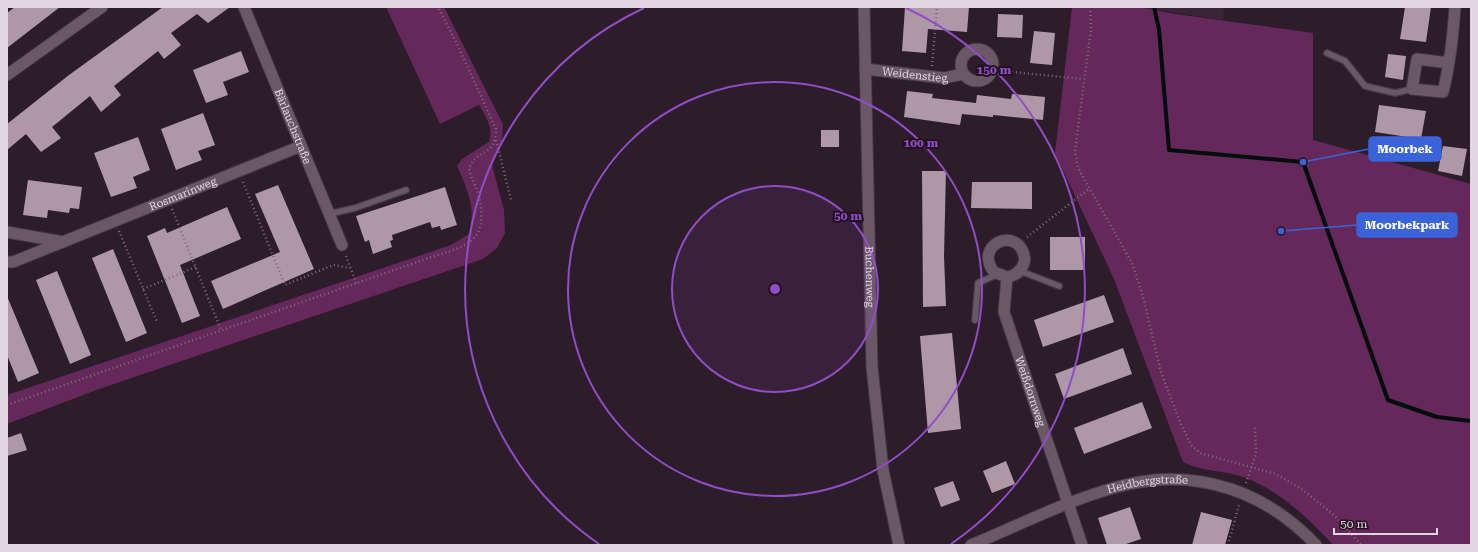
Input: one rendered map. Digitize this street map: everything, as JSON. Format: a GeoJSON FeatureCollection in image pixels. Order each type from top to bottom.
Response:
{"type":"FeatureCollection","features":[{"type":"Feature","properties":{"kind":"street"},"geometry":{"type":"LineString","coordinates":[[7,75],[102,7]]}},
{"type":"Feature","properties":{"kind":"street","name":"Bärlauchstraße"},"geometry":{"type":"LineString","coordinates":[[244,7],[342,245]]}},
{"type":"Feature","properties":{"kind":"street","name":"Buchenweg"},"geometry":{"type":"LineString","coordinates":[[864,7],[872,367],[883,470],[899,545]]}},
{"type":"Feature","properties":{"kind":"street"},"geometry":{"type":"LineString","coordinates":[[1449,63],[1417,59],[1412,89],[1443,92],[1449,63],[1455,7]]}},
{"type":"Feature","properties":{"kind":"street","name":"Weidenstieg"},"geometry":{"type":"LineString","coordinates":[[976,48],[984,50],[990,55],[993,62],[992,70],[988,77],[981,81],[974,81],[966,78],[963,74],[960,64],[963,56],[968,51],[976,48]]}},
{"type":"Feature","properties":{"kind":"street","name":"Weidenstieg"},"geometry":{"type":"LineString","coordinates":[[865,69],[944,78],[963,74]]}},
{"type":"Feature","properties":{"kind":"street","name":"Rosmarinweg"},"geometry":{"type":"LineString","coordinates":[[7,262],[13,262],[64,242],[301,146]]}},
{"type":"Feature","properties":{"kind":"street"},"geometry":{"type":"LineString","coordinates":[[7,232],[64,242]]}},
{"type":"Feature","properties":{"kind":"street","name":"Weißdornweg"},"geometry":{"type":"LineString","coordinates":[[1018,244],[1012,241],[1002,241],[995,244],[991,249],[988,260],[990,267],[1002,276],[1004,312],[1082,545]]}},
{"type":"Feature","properties":{"kind":"street"},"geometry":{"type":"LineString","coordinates":[[1002,276],[1012,276],[1020,271],[1025,259],[1024,254],[1018,244]]}},
{"type":"Feature","properties":{"kind":"street","name":"Heidbergstraße"},"geometry":{"type":"LineString","coordinates":[[971,545],[1108,489],[1160,479],[1217,484],[1243,492],[1260,501],[1294,525],[1316,545]]}},
{"type":"Feature","properties":{"kind":"lane"},"geometry":{"type":"LineString","coordinates":[[1327,53],[1345,61],[1365,86],[1395,93],[1412,89]]}},
{"type":"Feature","properties":{"kind":"lane"},"geometry":{"type":"LineString","coordinates":[[329,214],[355,208],[406,190]]}},
{"type":"Feature","properties":{"kind":"lane"},"geometry":{"type":"LineString","coordinates":[[1020,271],[1059,286]]}},
{"type":"Feature","properties":{"kind":"lane"},"geometry":{"type":"LineString","coordinates":[[975,320],[978,283],[1002,276]]}},
{"type":"Feature","properties":{"kind":"path"},"geometry":{"type":"LineString","coordinates":[[438,7],[495,123],[496,139],[511,200]]}},
{"type":"Feature","properties":{"kind":"path"},"geometry":{"type":"LineString","coordinates":[[930,76],[938,7]]}},
{"type":"Feature","properties":{"kind":"path"},"geometry":{"type":"LineString","coordinates":[[1090,7],[1091,29],[1083,79],[1075,151],[1078,168],[1088,189],[1132,263],[1142,293],[1162,372],[1180,422],[1191,445],[1200,453],[1276,474],[1303,490],[1335,516],[1360,545]]}},
{"type":"Feature","properties":{"kind":"path"},"geometry":{"type":"LineString","coordinates":[[992,70],[1083,79]]}},
{"type":"Feature","properties":{"kind":"path"},"geometry":{"type":"LineString","coordinates":[[7,405],[462,245],[476,237],[480,230],[481,211],[478,194],[469,169],[471,162],[492,147],[496,139]]}},
{"type":"Feature","properties":{"kind":"path"},"geometry":{"type":"LineString","coordinates":[[238,171],[286,285],[333,265],[350,268]]}},
{"type":"Feature","properties":{"kind":"path"},"geometry":{"type":"LineString","coordinates":[[1018,244],[1088,189]]}},
{"type":"Feature","properties":{"kind":"path"},"geometry":{"type":"LineString","coordinates":[[168,200],[221,330]]}},
{"type":"Feature","properties":{"kind":"path"},"geometry":{"type":"LineString","coordinates":[[115,221],[157,322]]}},
{"type":"Feature","properties":{"kind":"path"},"geometry":{"type":"LineString","coordinates":[[342,245],[356,283]]}},
{"type":"Feature","properties":{"kind":"path"},"geometry":{"type":"LineString","coordinates":[[143,289],[196,267]]}},
{"type":"Feature","properties":{"kind":"shaded area"},"geometry":{"type":"Polygon","coordinates":[[[386,7],[444,7],[503,124],[502,140],[492,165],[504,210],[505,233],[497,248],[483,259],[99,389],[7,424],[7,395],[451,245],[469,234],[472,216],[470,199],[457,166],[462,159],[489,142],[490,127],[479,105],[440,124],[386,7]]]}},
{"type":"Feature","properties":{"kind":"shaded area"},"geometry":{"type":"Polygon","coordinates":[[[1072,7],[1139,7],[1176,14],[1313,33],[1313,140],[1471,184],[1471,545],[1333,545],[1292,505],[1256,482],[1228,473],[1198,468],[1183,462],[1114,279],[1055,153],[1072,7]]]}},
{"type":"Feature","properties":{"kind":"shaded area"},"geometry":{"type":"Polygon","coordinates":[[[1139,7],[1224,7],[1223,20],[1139,7]]]}},
{"type":"Feature","properties":{"kind":"building"},"geometry":{"type":"Polygon","coordinates":[[[15,7],[60,7],[7,48],[7,13],[15,7]]]}},
{"type":"Feature","properties":{"kind":"building"},"geometry":{"type":"Polygon","coordinates":[[[163,7],[230,7],[208,23],[197,14],[171,33],[181,45],[164,59],[158,51],[114,86],[121,95],[101,112],[90,96],[52,127],[61,138],[41,152],[26,134],[7,150],[7,124],[69,75],[163,7]]]}},
{"type":"Feature","properties":{"kind":"building"},"geometry":{"type":"Polygon","coordinates":[[[905,7],[969,7],[967,32],[928,29],[926,53],[902,51],[905,7]]]}},
{"type":"Feature","properties":{"kind":"building"},"geometry":{"type":"Polygon","coordinates":[[[1405,7],[1431,7],[1426,42],[1400,39],[1405,7]]]}},
{"type":"Feature","properties":{"kind":"building"},"geometry":{"type":"Polygon","coordinates":[[[998,14],[1023,15],[1022,38],[997,37],[998,14]]]}},
{"type":"Feature","properties":{"kind":"building"},"geometry":{"type":"Polygon","coordinates":[[[1034,31],[1055,33],[1052,65],[1030,63],[1034,31]]]}},
{"type":"Feature","properties":{"kind":"building"},"geometry":{"type":"Polygon","coordinates":[[[241,51],[249,72],[223,82],[228,95],[206,103],[193,70],[241,51]]]}},
{"type":"Feature","properties":{"kind":"building"},"geometry":{"type":"Polygon","coordinates":[[[1388,54],[1406,56],[1403,80],[1385,77],[1388,54]]]}},
{"type":"Feature","properties":{"kind":"building"},"geometry":{"type":"Polygon","coordinates":[[[907,91],[933,94],[932,98],[976,103],[977,95],[1011,99],[1012,94],[1045,97],[1043,120],[993,115],[993,117],[962,114],[960,125],[904,117],[907,91]]]}},
{"type":"Feature","properties":{"kind":"building"},"geometry":{"type":"Polygon","coordinates":[[[1379,105],[1426,111],[1421,139],[1375,132],[1379,105]]]}},
{"type":"Feature","properties":{"kind":"building"},"geometry":{"type":"Polygon","coordinates":[[[203,113],[215,145],[198,151],[202,160],[176,170],[161,129],[203,113]]]}},
{"type":"Feature","properties":{"kind":"building"},"geometry":{"type":"Polygon","coordinates":[[[821,130],[839,130],[839,147],[821,147],[821,130]]]}},
{"type":"Feature","properties":{"kind":"building"},"geometry":{"type":"Polygon","coordinates":[[[138,137],[150,170],[133,177],[137,188],[111,197],[94,153],[138,137]]]}},
{"type":"Feature","properties":{"kind":"building"},"geometry":{"type":"Polygon","coordinates":[[[1443,146],[1467,149],[1462,176],[1438,171],[1443,146]]]}},
{"type":"Feature","properties":{"kind":"building"},"geometry":{"type":"Polygon","coordinates":[[[922,171],[946,171],[944,256],[946,306],[923,307],[922,171]]]}},
{"type":"Feature","properties":{"kind":"building"},"geometry":{"type":"Polygon","coordinates":[[[28,180],[82,187],[79,209],[70,208],[69,213],[48,210],[47,218],[23,215],[28,180]]]}},
{"type":"Feature","properties":{"kind":"building"},"geometry":{"type":"Polygon","coordinates":[[[972,182],[1032,182],[1032,209],[971,208],[972,182]]]}},
{"type":"Feature","properties":{"kind":"building"},"geometry":{"type":"Polygon","coordinates":[[[278,185],[314,269],[223,309],[211,281],[280,252],[255,194],[278,185]]]}},
{"type":"Feature","properties":{"kind":"building"},"geometry":{"type":"Polygon","coordinates":[[[445,187],[457,225],[441,230],[440,226],[432,228],[430,222],[392,235],[393,240],[390,241],[392,247],[373,254],[369,240],[365,242],[356,216],[445,187]]]}},
{"type":"Feature","properties":{"kind":"building"},"geometry":{"type":"Polygon","coordinates":[[[227,207],[241,239],[180,265],[200,316],[182,323],[147,236],[165,228],[167,233],[227,207]]]}},
{"type":"Feature","properties":{"kind":"building"},"geometry":{"type":"Polygon","coordinates":[[[1050,237],[1085,237],[1085,270],[1050,270],[1050,237]]]}},
{"type":"Feature","properties":{"kind":"building"},"geometry":{"type":"Polygon","coordinates":[[[113,249],[147,333],[126,342],[92,258],[113,249]]]}},
{"type":"Feature","properties":{"kind":"building"},"geometry":{"type":"Polygon","coordinates":[[[57,271],[91,355],[70,364],[36,280],[57,271]]]}},
{"type":"Feature","properties":{"kind":"building"},"geometry":{"type":"Polygon","coordinates":[[[1104,295],[1114,322],[1043,347],[1034,320],[1104,295]]]}},
{"type":"Feature","properties":{"kind":"building"},"geometry":{"type":"Polygon","coordinates":[[[7,296],[39,373],[18,382],[7,355],[7,296]]]}},
{"type":"Feature","properties":{"kind":"building"},"geometry":{"type":"Polygon","coordinates":[[[952,333],[961,429],[928,433],[920,336],[952,333]]]}},
{"type":"Feature","properties":{"kind":"building"},"geometry":{"type":"Polygon","coordinates":[[[1123,348],[1132,374],[1064,399],[1055,374],[1123,348]]]}},
{"type":"Feature","properties":{"kind":"building"},"geometry":{"type":"Polygon","coordinates":[[[1142,402],[1152,428],[1084,454],[1074,428],[1142,402]]]}},
{"type":"Feature","properties":{"kind":"building"},"geometry":{"type":"Polygon","coordinates":[[[21,433],[27,450],[7,456],[7,438],[21,433]]]}},
{"type":"Feature","properties":{"kind":"building"},"geometry":{"type":"Polygon","coordinates":[[[1006,461],[1015,484],[992,493],[983,471],[1006,461]]]}},
{"type":"Feature","properties":{"kind":"building"},"geometry":{"type":"Polygon","coordinates":[[[953,481],[960,500],[941,507],[934,488],[953,481]]]}},
{"type":"Feature","properties":{"kind":"building"},"geometry":{"type":"Polygon","coordinates":[[[1130,507],[1141,539],[1123,545],[1107,545],[1098,518],[1130,507]]]}},
{"type":"Feature","properties":{"kind":"building"},"geometry":{"type":"Polygon","coordinates":[[[1201,512],[1232,520],[1225,545],[1192,545],[1201,512]]]}},
{"type":"Feature","properties":{"kind":"waterway"},"geometry":{"type":"LineString","coordinates":[[1154,7],[1159,29],[1169,150],[1303,162],[1388,400],[1437,417],[1471,421]]}},
{"type":"Feature","properties":{"kind":"place","name":"Moorbek"},"geometry":{"type":"Point","coordinates":[1303,162]}},
{"type":"Feature","properties":{"kind":"place","name":"Moorbekpark"},"geometry":{"type":"Point","coordinates":[1281,231]}}]}
